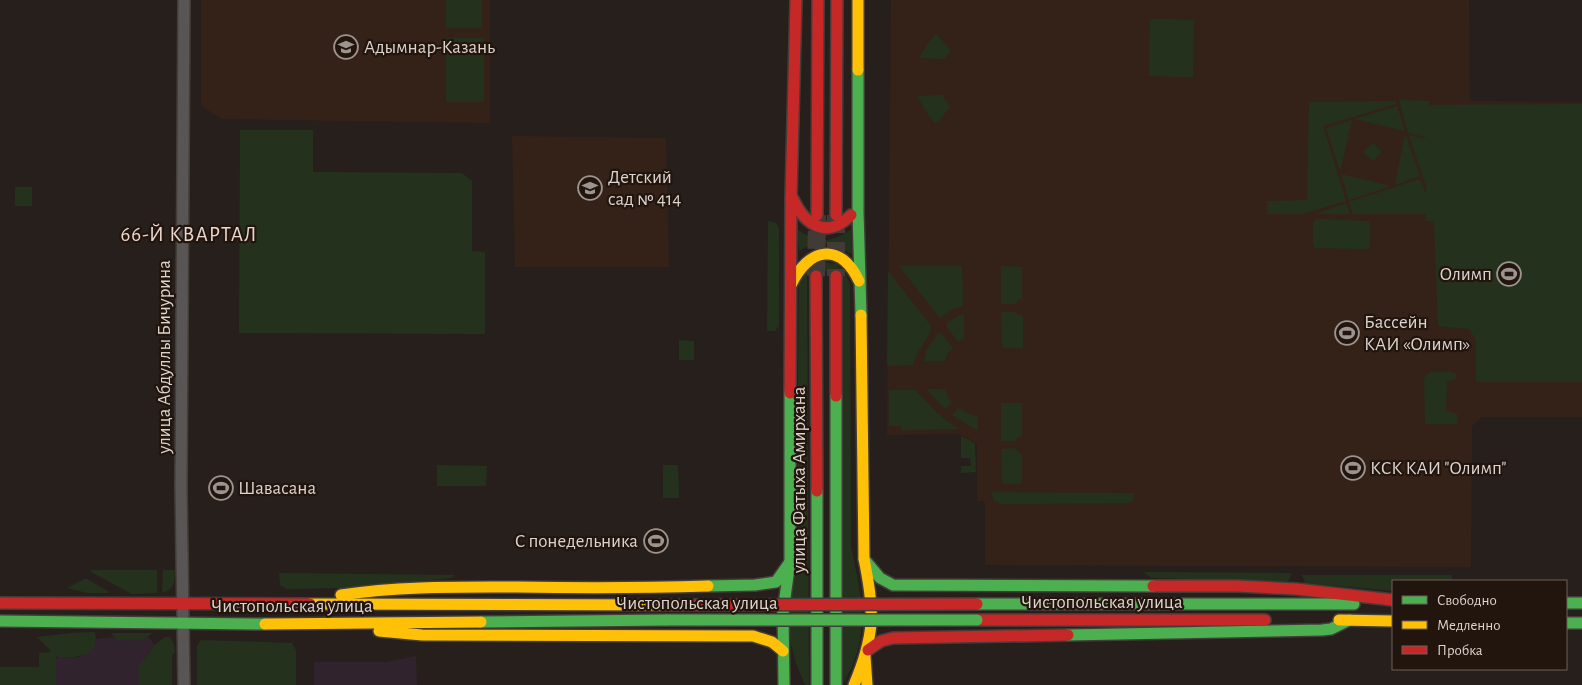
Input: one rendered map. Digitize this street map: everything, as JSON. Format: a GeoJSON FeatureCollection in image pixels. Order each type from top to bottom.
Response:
{"type":"FeatureCollection","features":[{"type":"Feature","properties":{"kind":"main road"},"geometry":{"type":"LineString","coordinates":[[784,685],[784,602],[790,561],[791,196],[796,0]]}},
{"type":"Feature","properties":{"kind":"main road"},"geometry":{"type":"LineString","coordinates":[[817,215],[818,0]]}},
{"type":"Feature","properties":{"kind":"main road"},"geometry":{"type":"LineString","coordinates":[[836,215],[837,0]]}},
{"type":"Feature","properties":{"kind":"main road"},"geometry":{"type":"LineString","coordinates":[[854,685],[867,653],[871,635],[872,607],[864,559],[861,286],[858,196],[858,0]]}},
{"type":"Feature","properties":{"kind":"main road"},"geometry":{"type":"LineString","coordinates":[[791,196],[799,213],[805,220],[819,228],[837,225],[850,217],[858,196]]}},
{"type":"Feature","properties":{"kind":"main road"},"geometry":{"type":"LineString","coordinates":[[791,286],[798,271],[806,262],[819,255],[827,254],[837,255],[850,265],[861,286]]}},
{"type":"Feature","properties":{"kind":"main road","name":"улица Фатыха Амирхана"},"geometry":{"type":"LineString","coordinates":[[816,276],[817,685]]}},
{"type":"Feature","properties":{"kind":"main road","name":"улица Фатыха Амирхана"},"geometry":{"type":"LineString","coordinates":[[836,276],[836,685]]}},
{"type":"Feature","properties":{"kind":"main road"},"geometry":{"type":"LineString","coordinates":[[864,559],[876,576],[892,585],[1238,586],[1296,589],[1392,600]]}},
{"type":"Feature","properties":{"kind":"main road"},"geometry":{"type":"LineString","coordinates":[[292,603],[373,590],[416,587],[706,587],[754,585],[776,582],[782,576],[790,561]]}},
{"type":"Feature","properties":{"kind":"main road"},"geometry":{"type":"LineString","coordinates":[[933,586],[920,596],[917,609],[920,622],[936,638]]}},
{"type":"Feature","properties":{"kind":"main road"},"geometry":{"type":"LineString","coordinates":[[706,587],[718,593],[724,603],[727,615],[718,632],[707,636]]}},
{"type":"Feature","properties":{"kind":"main road","name":"Чистопольская улица"},"geometry":{"type":"LineString","coordinates":[[0,603],[667,605],[1392,604]]}},
{"type":"Feature","properties":{"kind":"main road"},"geometry":{"type":"LineString","coordinates":[[1567,603],[1582,603]]}},
{"type":"Feature","properties":{"kind":"main road","name":"Чистопольская улица"},"geometry":{"type":"LineString","coordinates":[[0,622],[317,624],[667,620],[1392,621]]}},
{"type":"Feature","properties":{"kind":"main road"},"geometry":{"type":"LineString","coordinates":[[867,653],[886,639],[1322,630],[1330,629],[1348,620]]}},
{"type":"Feature","properties":{"kind":"main road"},"geometry":{"type":"LineString","coordinates":[[1567,622],[1582,623]]}},
{"type":"Feature","properties":{"kind":"main road"},"geometry":{"type":"LineString","coordinates":[[317,624],[422,635],[753,636],[772,642],[784,651]]}},
{"type":"Feature","properties":{"kind":"main road"},"geometry":{"type":"LineString","coordinates":[[867,653],[867,685]]}},
{"type":"Feature","properties":{"kind":"main road"},"geometry":{"type":"LineString","coordinates":[[785,663],[796,685]]}},
{"type":"Feature","properties":{"kind":"street","name":"улица Абдуллы Бичурина"},"geometry":{"type":"LineString","coordinates":[[184,0],[181,450],[184,685]]}},
{"type":"Feature","properties":{"kind":"shaded area","name":"Адымнар-Казань"},"geometry":{"type":"Polygon","coordinates":[[[201,0],[490,0],[490,123],[222,119],[201,106],[201,0]]]}},
{"type":"Feature","properties":{"kind":"shaded area"},"geometry":{"type":"Polygon","coordinates":[[[891,0],[1469,0],[1470,101],[1582,102],[1582,417],[1482,417],[1472,426],[1471,567],[985,565],[985,502],[977,501],[977,443],[959,434],[887,435],[891,0]]]}},
{"type":"Feature","properties":{"kind":"shaded area","name":"Детский сад № 414"},"geometry":{"type":"Polygon","coordinates":[[[512,136],[666,138],[669,267],[515,267],[512,136]]]}},
{"type":"Feature","properties":{"kind":"shaded area"},"geometry":{"type":"Polygon","coordinates":[[[114,637],[117,640],[144,640],[148,637],[155,645],[139,666],[139,685],[56,685],[56,658],[80,657],[95,645],[96,639],[114,637]]]}},
{"type":"Feature","properties":{"kind":"shaded area"},"geometry":{"type":"Polygon","coordinates":[[[416,656],[417,685],[314,685],[314,662],[386,662],[416,656]]]}},
{"type":"Feature","properties":{"kind":"green space"},"geometry":{"type":"Polygon","coordinates":[[[446,0],[482,0],[482,28],[446,28],[446,0]]]}},
{"type":"Feature","properties":{"kind":"green space"},"geometry":{"type":"Polygon","coordinates":[[[1150,19],[1194,20],[1193,77],[1149,76],[1150,19]]]}},
{"type":"Feature","properties":{"kind":"green space"},"geometry":{"type":"Polygon","coordinates":[[[936,33],[951,51],[944,59],[919,58],[926,46],[936,33]]]}},
{"type":"Feature","properties":{"kind":"green space"},"geometry":{"type":"Polygon","coordinates":[[[446,38],[484,38],[484,102],[446,102],[446,38]]]}},
{"type":"Feature","properties":{"kind":"green space"},"geometry":{"type":"Polygon","coordinates":[[[942,95],[950,107],[938,122],[934,123],[917,96],[942,95]]]}},
{"type":"Feature","properties":{"kind":"green space","name":"Олимп"},"geometry":{"type":"Polygon","coordinates":[[[1399,100],[1429,101],[1429,105],[1582,104],[1582,382],[1476,382],[1476,340],[1469,329],[1438,326],[1434,221],[1426,221],[1426,214],[1353,214],[1349,202],[1420,179],[1426,193],[1426,186],[1409,135],[1425,139],[1425,137],[1408,133],[1399,100]]]}},
{"type":"Feature","properties":{"kind":"green space"},"geometry":{"type":"Polygon","coordinates":[[[1396,101],[1396,104],[1323,126],[1346,201],[1302,214],[1267,214],[1267,201],[1307,200],[1309,102],[1396,101]]]}},
{"type":"Feature","properties":{"kind":"green space"},"geometry":{"type":"Polygon","coordinates":[[[1397,106],[1405,131],[1355,119],[1397,106]]]}},
{"type":"Feature","properties":{"kind":"green space"},"geometry":{"type":"Polygon","coordinates":[[[1352,120],[1340,171],[1326,128],[1352,120]]]}},
{"type":"Feature","properties":{"kind":"green space"},"geometry":{"type":"Polygon","coordinates":[[[240,130],[313,130],[313,172],[462,173],[472,181],[472,251],[485,252],[485,334],[239,333],[240,130]]]}},
{"type":"Feature","properties":{"kind":"green space"},"geometry":{"type":"Polygon","coordinates":[[[1405,134],[1420,176],[1395,185],[1405,134]]]}},
{"type":"Feature","properties":{"kind":"green space"},"geometry":{"type":"Polygon","coordinates":[[[1373,143],[1382,152],[1373,161],[1363,152],[1373,143]]]}},
{"type":"Feature","properties":{"kind":"green space"},"geometry":{"type":"Polygon","coordinates":[[[1341,174],[1391,186],[1349,200],[1341,174]]]}},
{"type":"Feature","properties":{"kind":"green space"},"geometry":{"type":"Polygon","coordinates":[[[15,187],[32,187],[32,206],[15,206],[15,187]]]}},
{"type":"Feature","properties":{"kind":"green space"},"geometry":{"type":"Polygon","coordinates":[[[1346,203],[1350,214],[1316,214],[1346,203]]]}},
{"type":"Feature","properties":{"kind":"green space"},"geometry":{"type":"Polygon","coordinates":[[[1316,219],[1370,222],[1370,246],[1367,249],[1316,248],[1313,246],[1313,223],[1316,219]]]}},
{"type":"Feature","properties":{"kind":"green space"},"geometry":{"type":"Polygon","coordinates":[[[768,221],[776,223],[779,229],[779,326],[775,331],[767,331],[768,221]]]}},
{"type":"Feature","properties":{"kind":"green space"},"geometry":{"type":"Polygon","coordinates":[[[797,229],[812,238],[823,240],[840,236],[851,230],[852,253],[824,244],[812,245],[799,251],[797,229]]]}},
{"type":"Feature","properties":{"kind":"green space"},"geometry":{"type":"Polygon","coordinates":[[[813,261],[837,264],[845,273],[850,284],[851,545],[861,600],[862,625],[854,661],[842,685],[839,271],[807,272],[809,685],[805,685],[796,663],[789,635],[789,610],[797,567],[799,541],[797,494],[799,276],[813,261]]]}},
{"type":"Feature","properties":{"kind":"green space"},"geometry":{"type":"Polygon","coordinates":[[[899,266],[962,266],[963,306],[953,309],[940,318],[899,266]]]}},
{"type":"Feature","properties":{"kind":"green space"},"geometry":{"type":"Polygon","coordinates":[[[1001,266],[1022,267],[1022,299],[1018,300],[1016,304],[1001,304],[1001,266]]]}},
{"type":"Feature","properties":{"kind":"green space"},"geometry":{"type":"Polygon","coordinates":[[[888,271],[931,326],[931,330],[913,365],[887,366],[888,271]]]}},
{"type":"Feature","properties":{"kind":"green space"},"geometry":{"type":"Polygon","coordinates":[[[1001,312],[1015,312],[1023,316],[1023,348],[1002,348],[1001,312]]]}},
{"type":"Feature","properties":{"kind":"green space"},"geometry":{"type":"Polygon","coordinates":[[[964,314],[964,338],[958,342],[947,327],[947,323],[964,314]]]}},
{"type":"Feature","properties":{"kind":"green space"},"geometry":{"type":"Polygon","coordinates":[[[938,333],[941,333],[953,348],[947,354],[945,361],[924,361],[926,351],[938,333]]]}},
{"type":"Feature","properties":{"kind":"green space"},"geometry":{"type":"Polygon","coordinates":[[[679,340],[694,341],[694,360],[679,360],[679,340]]]}},
{"type":"Feature","properties":{"kind":"green space"},"geometry":{"type":"Polygon","coordinates":[[[1431,372],[1451,372],[1457,374],[1455,380],[1447,381],[1446,411],[1457,414],[1458,422],[1456,424],[1425,424],[1424,379],[1431,372]]]}},
{"type":"Feature","properties":{"kind":"green space"},"geometry":{"type":"Polygon","coordinates":[[[926,389],[946,389],[946,395],[952,403],[945,409],[926,389]]]}},
{"type":"Feature","properties":{"kind":"green space"},"geometry":{"type":"Polygon","coordinates":[[[889,390],[915,390],[937,413],[958,429],[901,430],[901,426],[889,426],[889,390]]]}},
{"type":"Feature","properties":{"kind":"green space"},"geometry":{"type":"Polygon","coordinates":[[[1001,403],[1022,403],[1022,436],[1018,437],[1015,441],[1001,441],[1001,403]]]}},
{"type":"Feature","properties":{"kind":"green space"},"geometry":{"type":"Polygon","coordinates":[[[958,408],[978,417],[978,431],[952,415],[958,408]]]}},
{"type":"Feature","properties":{"kind":"green space"},"geometry":{"type":"Polygon","coordinates":[[[961,436],[975,443],[976,472],[961,473],[961,466],[971,466],[970,458],[961,458],[961,436]]]}},
{"type":"Feature","properties":{"kind":"green space"},"geometry":{"type":"Polygon","coordinates":[[[1015,448],[1018,452],[1022,453],[1022,484],[1002,484],[1001,449],[1015,448]]]}},
{"type":"Feature","properties":{"kind":"green space"},"geometry":{"type":"Polygon","coordinates":[[[437,465],[487,466],[486,486],[437,486],[437,465]]]}},
{"type":"Feature","properties":{"kind":"green space"},"geometry":{"type":"Polygon","coordinates":[[[663,465],[678,465],[679,498],[663,498],[663,465]]]}},
{"type":"Feature","properties":{"kind":"green space"},"geometry":{"type":"Polygon","coordinates":[[[992,492],[1134,493],[1133,500],[1128,503],[1001,504],[994,501],[992,492]]]}},
{"type":"Feature","properties":{"kind":"green space"},"geometry":{"type":"Polygon","coordinates":[[[91,570],[157,570],[157,593],[132,594],[91,572],[91,570]]]}},
{"type":"Feature","properties":{"kind":"green space"},"geometry":{"type":"Polygon","coordinates":[[[163,570],[175,570],[175,574],[174,581],[169,590],[162,593],[163,570]]]}},
{"type":"Feature","properties":{"kind":"green space"},"geometry":{"type":"Polygon","coordinates":[[[1144,572],[1291,573],[1287,582],[1151,578],[1144,572]]]}},
{"type":"Feature","properties":{"kind":"green space"},"geometry":{"type":"Polygon","coordinates":[[[279,573],[455,575],[451,578],[344,588],[287,589],[280,585],[279,573]]]}},
{"type":"Feature","properties":{"kind":"green space"},"geometry":{"type":"Polygon","coordinates":[[[1302,575],[1452,575],[1452,580],[1392,580],[1392,591],[1305,583],[1302,575]]]}},
{"type":"Feature","properties":{"kind":"green space"},"geometry":{"type":"Polygon","coordinates":[[[84,579],[108,591],[108,593],[87,593],[67,588],[84,579]]]}},
{"type":"Feature","properties":{"kind":"green space"},"geometry":{"type":"Polygon","coordinates":[[[95,632],[96,640],[91,651],[73,657],[59,658],[56,656],[56,685],[0,685],[0,667],[39,667],[39,653],[52,652],[37,637],[95,632]]]}},
{"type":"Feature","properties":{"kind":"green space"},"geometry":{"type":"Polygon","coordinates":[[[111,633],[152,633],[144,640],[117,640],[111,633]]]}},
{"type":"Feature","properties":{"kind":"green space"},"geometry":{"type":"Polygon","coordinates":[[[165,637],[170,637],[174,645],[172,685],[139,685],[139,666],[156,644],[165,637]]]}},
{"type":"Feature","properties":{"kind":"green space"},"geometry":{"type":"Polygon","coordinates":[[[201,640],[292,643],[296,650],[296,685],[197,685],[197,646],[201,640]]]}},
{"type":"Feature","properties":{"kind":"tunnel"},"geometry":{"type":"LineString","coordinates":[[816,276],[817,215]]}},
{"type":"Feature","properties":{"kind":"tunnel"},"geometry":{"type":"LineString","coordinates":[[836,215],[836,276]]}},
{"type":"Feature","properties":{"kind":"traffic: fast"},"geometry":{"type":"LineString","coordinates":[[858,70],[858,212],[861,315]]}},
{"type":"Feature","properties":{"kind":"traffic: fast"},"geometry":{"type":"LineString","coordinates":[[784,685],[783,612],[790,561],[790,393]]}},
{"type":"Feature","properties":{"kind":"traffic: fast"},"geometry":{"type":"LineString","coordinates":[[836,396],[836,685]]}},
{"type":"Feature","properties":{"kind":"traffic: fast"},"geometry":{"type":"LineString","coordinates":[[817,491],[817,685]]}},
{"type":"Feature","properties":{"kind":"traffic: fast"},"geometry":{"type":"LineString","coordinates":[[864,559],[880,578],[893,585],[1153,586]]}},
{"type":"Feature","properties":{"kind":"traffic: fast"},"geometry":{"type":"LineString","coordinates":[[708,586],[755,585],[776,582],[790,562]]}},
{"type":"Feature","properties":{"kind":"traffic: fast"},"geometry":{"type":"LineString","coordinates":[[1567,603],[1582,603]]}},
{"type":"Feature","properties":{"kind":"traffic: fast"},"geometry":{"type":"LineString","coordinates":[[977,604],[1354,604]]}},
{"type":"Feature","properties":{"kind":"traffic: fast"},"geometry":{"type":"LineString","coordinates":[[481,622],[667,620]]}},
{"type":"Feature","properties":{"kind":"traffic: fast"},"geometry":{"type":"LineString","coordinates":[[667,620],[977,620]]}},
{"type":"Feature","properties":{"kind":"traffic: fast"},"geometry":{"type":"LineString","coordinates":[[1068,635],[1322,630],[1331,629],[1349,620]]}},
{"type":"Feature","properties":{"kind":"traffic: fast"},"geometry":{"type":"LineString","coordinates":[[0,621],[265,624]]}},
{"type":"Feature","properties":{"kind":"traffic: fast"},"geometry":{"type":"LineString","coordinates":[[1567,623],[1582,623]]}},
{"type":"Feature","properties":{"kind":"traffic: slow"},"geometry":{"type":"LineString","coordinates":[[858,0],[858,70]]}},
{"type":"Feature","properties":{"kind":"traffic: slow"},"geometry":{"type":"LineString","coordinates":[[791,285],[806,263],[824,254],[834,255],[843,260],[851,268],[859,281]]}},
{"type":"Feature","properties":{"kind":"traffic: slow"},"geometry":{"type":"LineString","coordinates":[[854,685],[866,652],[871,623],[870,594],[864,559],[861,315]]}},
{"type":"Feature","properties":{"kind":"traffic: slow"},"geometry":{"type":"LineString","coordinates":[[341,595],[429,588],[708,586]]}},
{"type":"Feature","properties":{"kind":"traffic: slow"},"geometry":{"type":"LineString","coordinates":[[310,604],[667,605]]}},
{"type":"Feature","properties":{"kind":"traffic: slow"},"geometry":{"type":"LineString","coordinates":[[1339,620],[1392,621]]}},
{"type":"Feature","properties":{"kind":"traffic: slow"},"geometry":{"type":"LineString","coordinates":[[265,624],[481,622]]}},
{"type":"Feature","properties":{"kind":"traffic: slow"},"geometry":{"type":"LineString","coordinates":[[379,631],[422,635],[753,636],[772,642],[783,651]]}},
{"type":"Feature","properties":{"kind":"traffic: slow"},"geometry":{"type":"LineString","coordinates":[[865,657],[867,685]]}},
{"type":"Feature","properties":{"kind":"traffic: jam"},"geometry":{"type":"LineString","coordinates":[[790,393],[791,197],[796,0]]}},
{"type":"Feature","properties":{"kind":"traffic: jam"},"geometry":{"type":"LineString","coordinates":[[817,215],[818,0]]}},
{"type":"Feature","properties":{"kind":"traffic: jam"},"geometry":{"type":"LineString","coordinates":[[836,215],[837,0]]}},
{"type":"Feature","properties":{"kind":"traffic: jam"},"geometry":{"type":"LineString","coordinates":[[793,199],[810,222],[825,228],[834,227],[851,215]]}},
{"type":"Feature","properties":{"kind":"traffic: jam"},"geometry":{"type":"LineString","coordinates":[[816,276],[817,491]]}},
{"type":"Feature","properties":{"kind":"traffic: jam"},"geometry":{"type":"LineString","coordinates":[[836,276],[836,396]]}},
{"type":"Feature","properties":{"kind":"traffic: jam"},"geometry":{"type":"LineString","coordinates":[[1153,586],[1238,586],[1296,589],[1392,600]]}},
{"type":"Feature","properties":{"kind":"traffic: jam"},"geometry":{"type":"LineString","coordinates":[[0,603],[310,604]]}},
{"type":"Feature","properties":{"kind":"traffic: jam"},"geometry":{"type":"LineString","coordinates":[[667,605],[977,604]]}},
{"type":"Feature","properties":{"kind":"traffic: jam"},"geometry":{"type":"LineString","coordinates":[[977,620],[1265,620]]}},
{"type":"Feature","properties":{"kind":"traffic: jam"},"geometry":{"type":"LineString","coordinates":[[868,650],[881,641],[893,638],[1068,635]]}},
{"type":"Feature","properties":{"kind":"place","name":"Адымнар-Казань"},"geometry":{"type":"Point","coordinates":[346,47]}},
{"type":"Feature","properties":{"kind":"place","name":"Детский сад № 414"},"geometry":{"type":"Point","coordinates":[590,188]}},
{"type":"Feature","properties":{"kind":"place","name":"Олимп"},"geometry":{"type":"Point","coordinates":[1509,274]}},
{"type":"Feature","properties":{"kind":"place","name":"Бассейн КАИ «Олимп»"},"geometry":{"type":"Point","coordinates":[1347,333]}},
{"type":"Feature","properties":{"kind":"place","name":"КСК КАИ \"Олимп\""},"geometry":{"type":"Point","coordinates":[1353,468]}},
{"type":"Feature","properties":{"kind":"place","name":"Шавасана"},"geometry":{"type":"Point","coordinates":[221,488]}},
{"type":"Feature","properties":{"kind":"place","name":"С понедельника"},"geometry":{"type":"Point","coordinates":[656,541]}},
{"type":"Feature","properties":{"kind":"district","name":"66-Й КВАРТАЛ"},"geometry":{"type":"Point","coordinates":[189,234]}}]}
